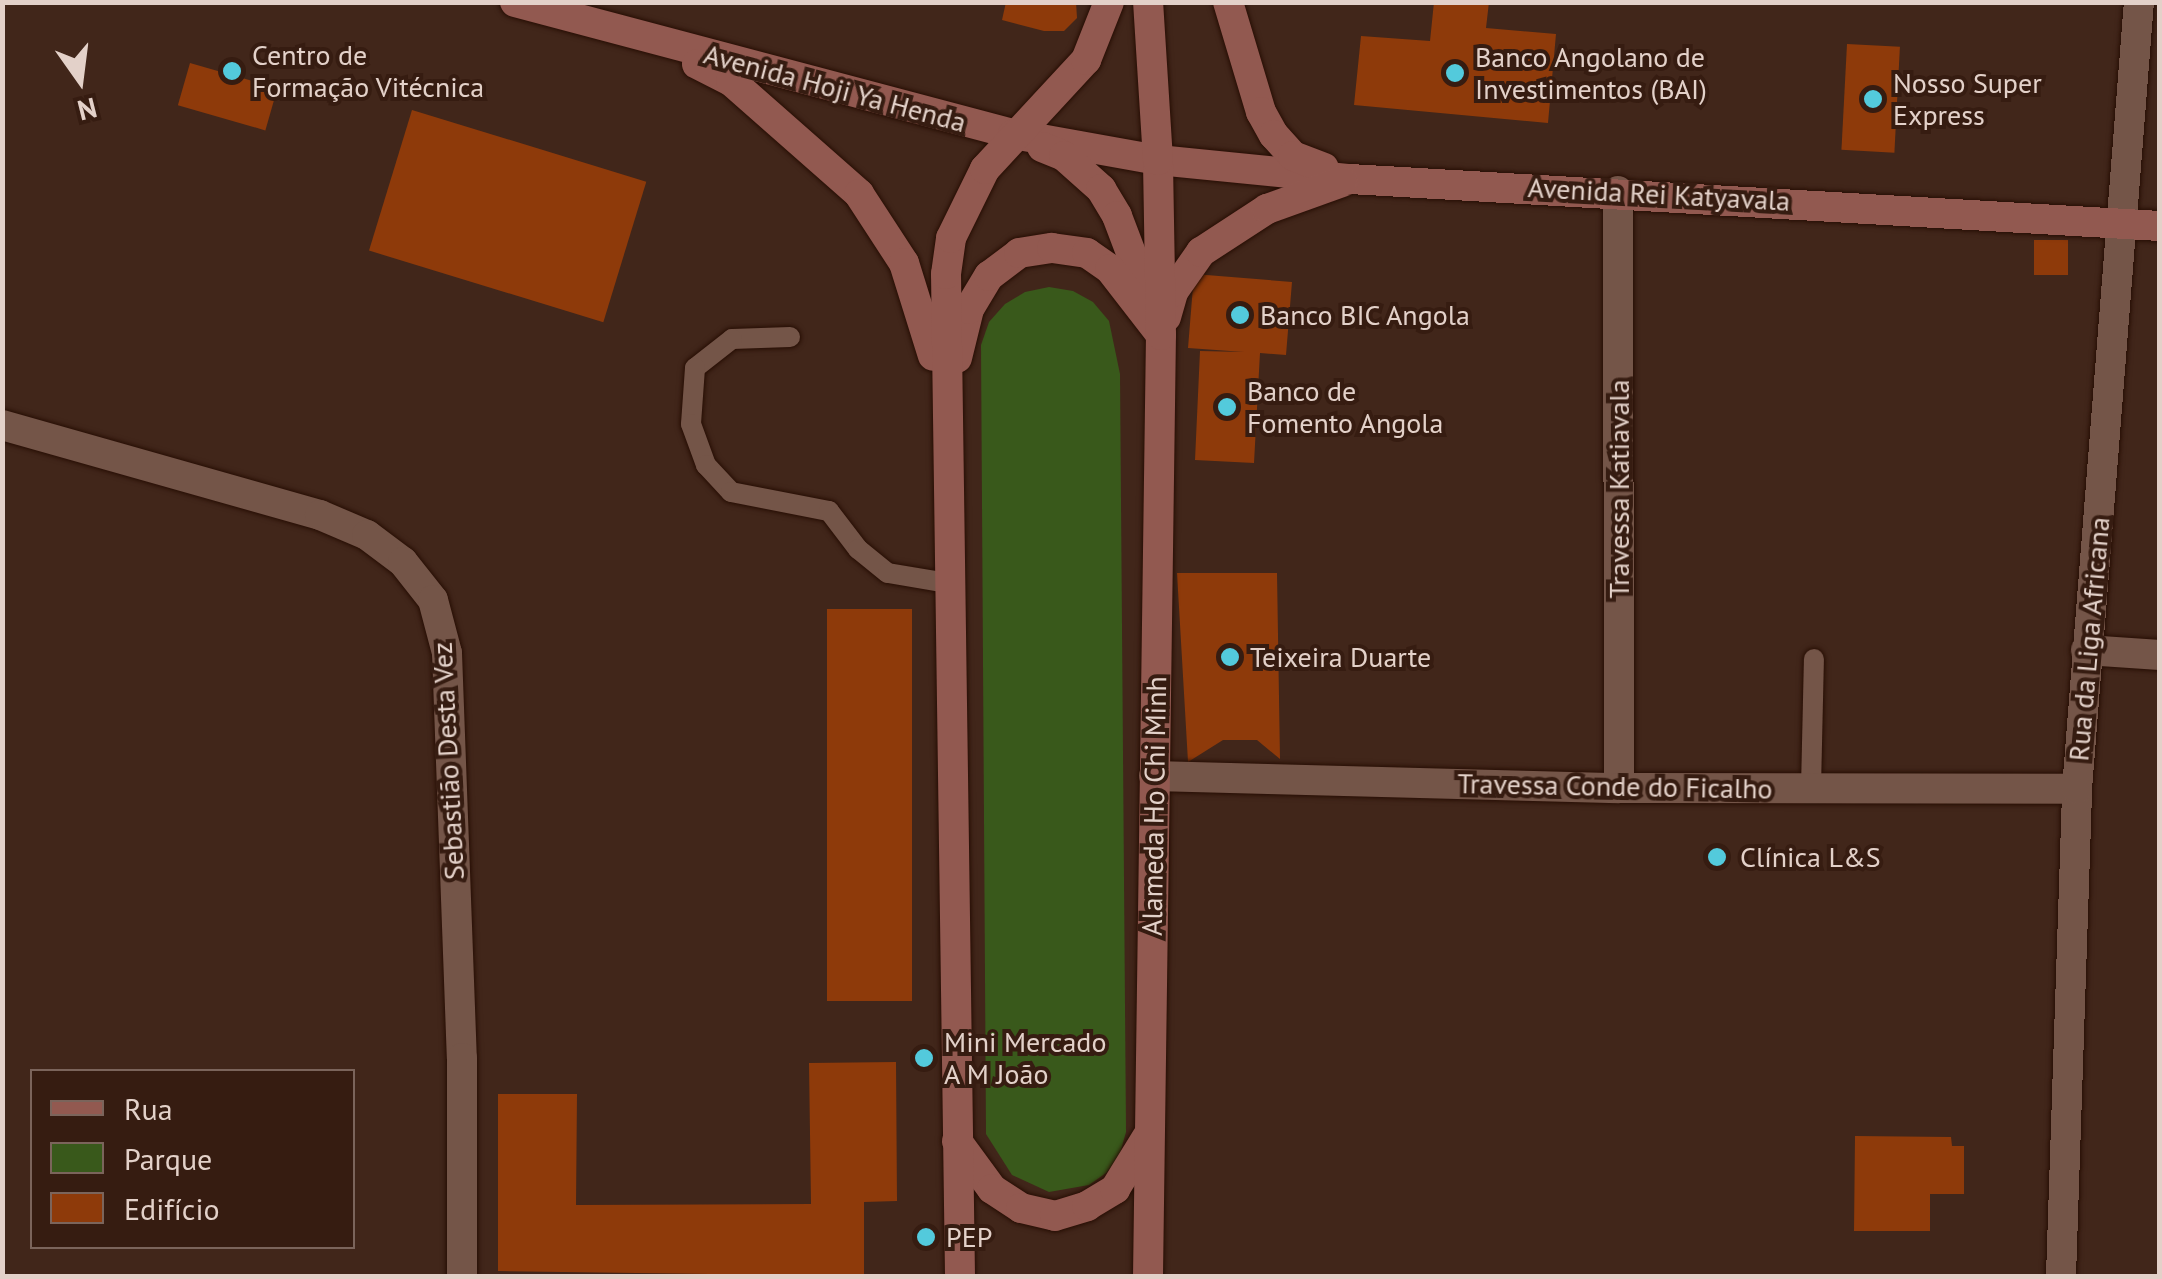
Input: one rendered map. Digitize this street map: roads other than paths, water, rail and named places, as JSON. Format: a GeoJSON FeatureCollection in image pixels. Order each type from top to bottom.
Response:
{"type":"FeatureCollection","features":[{"type":"Feature","properties":{"kind":"main road","name":"Avenida Hoji Ya Henda"},"geometry":{"type":"LineString","coordinates":[[515,2],[1013,134],[1158,160]]}},
{"type":"Feature","properties":{"kind":"main road"},"geometry":{"type":"LineString","coordinates":[[960,1276],[945,418],[946,274],[951,238],[986,169],[1013,134],[1086,60],[1109,2]]}},
{"type":"Feature","properties":{"kind":"main road"},"geometry":{"type":"LineString","coordinates":[[1148,2],[1158,160],[1161,335]]}},
{"type":"Feature","properties":{"kind":"main road"},"geometry":{"type":"LineString","coordinates":[[1228,2],[1262,112],[1274,135],[1293,156],[1350,179]]}},
{"type":"Feature","properties":{"kind":"main road"},"geometry":{"type":"LineString","coordinates":[[648,39],[730,81],[859,194],[888,233],[918,296],[945,418]]}},
{"type":"Feature","properties":{"kind":"main road"},"geometry":{"type":"LineString","coordinates":[[1013,134],[1064,156],[1101,189],[1140,270],[1161,335]]}},
{"type":"Feature","properties":{"kind":"main road","name":"Avenida Rei Katyavala"},"geometry":{"type":"LineString","coordinates":[[1158,160],[1350,179],[1618,191],[2160,226]]}},
{"type":"Feature","properties":{"kind":"main road"},"geometry":{"type":"LineString","coordinates":[[1161,335],[1172,292],[1201,252],[1239,223],[1266,209],[1350,179]]}},
{"type":"Feature","properties":{"kind":"main road"},"geometry":{"type":"LineString","coordinates":[[945,418],[968,308],[989,276],[1019,254],[1052,248],[1087,253],[1110,269],[1161,335]]}},
{"type":"Feature","properties":{"kind":"main road","name":"Alameda Ho Chi Minh"},"geometry":{"type":"LineString","coordinates":[[1148,1276],[1161,335]]}},
{"type":"Feature","properties":{"kind":"main road"},"geometry":{"type":"LineString","coordinates":[[957,1140],[992,1189],[1020,1208],[1055,1216],[1087,1206],[1115,1189],[1148,1136]]}},
{"type":"Feature","properties":{"kind":"street","name":"Rua da Liga Africana"},"geometry":{"type":"LineString","coordinates":[[2061,1276],[2077,789],[2140,2]]}},
{"type":"Feature","properties":{"kind":"street","name":"Travessa Katiavala"},"geometry":{"type":"LineString","coordinates":[[1618,191],[1619,788]]}},
{"type":"Feature","properties":{"kind":"street","name":"Sebastião Desta Vez"},"geometry":{"type":"LineString","coordinates":[[2,425],[320,516],[367,535],[404,562],[433,600],[447,653],[462,1058],[462,1276]]}},
{"type":"Feature","properties":{"kind":"street"},"geometry":{"type":"LineString","coordinates":[[2086,650],[2160,654]]}},
{"type":"Feature","properties":{"kind":"street","name":"Travessa Conde do Ficalho"},"geometry":{"type":"LineString","coordinates":[[1154,776],[1619,788],[2077,789]]}},
{"type":"Feature","properties":{"kind":"lane"},"geometry":{"type":"LineString","coordinates":[[790,336],[732,339],[695,368],[691,424],[706,465],[731,492],[829,511],[858,549],[888,573],[948,583]]}},
{"type":"Feature","properties":{"kind":"lane"},"geometry":{"type":"LineString","coordinates":[[1811,788],[1814,658]]}},
{"type":"Feature","properties":{"kind":"place","name":"Centro de Formação Vitécnica"},"geometry":{"type":"Point","coordinates":[232,71]}},
{"type":"Feature","properties":{"kind":"place","name":"Banco Angolano de Investimentos (BAI)"},"geometry":{"type":"Point","coordinates":[1455,73]}},
{"type":"Feature","properties":{"kind":"place","name":"Nosso Super Express"},"geometry":{"type":"Point","coordinates":[1873,99]}},
{"type":"Feature","properties":{"kind":"place","name":"Banco BIC Angola"},"geometry":{"type":"Point","coordinates":[1240,315]}},
{"type":"Feature","properties":{"kind":"place","name":"Banco de Fomento Angola"},"geometry":{"type":"Point","coordinates":[1227,407]}},
{"type":"Feature","properties":{"kind":"place","name":"Teixeira Duarte"},"geometry":{"type":"Point","coordinates":[1230,657]}},
{"type":"Feature","properties":{"kind":"place","name":"Clínica L&S"},"geometry":{"type":"Point","coordinates":[1717,857]}},
{"type":"Feature","properties":{"kind":"place","name":"Mini Mercado A M João"},"geometry":{"type":"Point","coordinates":[924,1058]}},
{"type":"Feature","properties":{"kind":"place","name":"PEP"},"geometry":{"type":"Point","coordinates":[926,1237]}}]}
